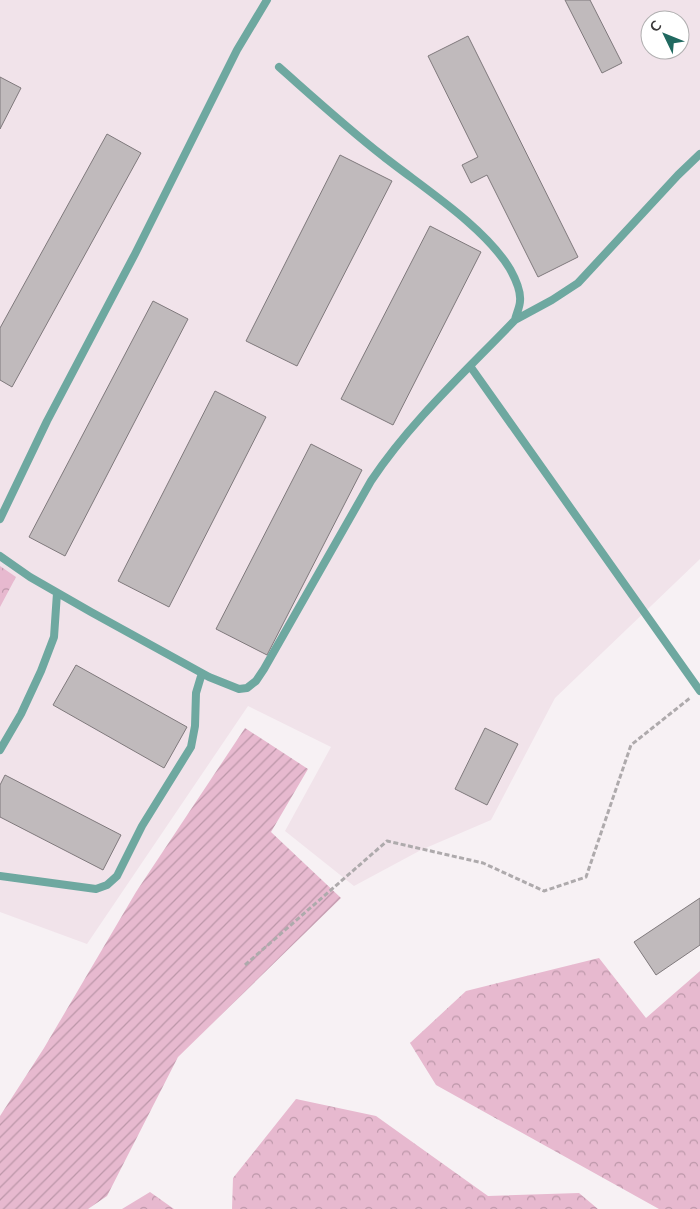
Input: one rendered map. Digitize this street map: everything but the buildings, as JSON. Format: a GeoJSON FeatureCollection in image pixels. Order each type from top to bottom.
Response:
{"type":"FeatureCollection","features":[{"type":"Feature","properties":{"kind":"lane"},"geometry":{"type":"LineString","coordinates":[[0,519],[47,420],[135,254],[237,50],[267,0]]}},
{"type":"Feature","properties":{"kind":"lane"},"geometry":{"type":"LineString","coordinates":[[279,67],[375,150],[439,199],[497,251],[510,270],[518,288],[520,302],[515,320]]}},
{"type":"Feature","properties":{"kind":"lane"},"geometry":{"type":"LineString","coordinates":[[0,556],[30,577],[202,673],[239,689],[247,688],[256,681],[390,452],[425,412],[515,320],[578,283],[678,175],[700,154]]}},
{"type":"Feature","properties":{"kind":"lane"},"geometry":{"type":"LineString","coordinates":[[470,366],[700,691]]}},
{"type":"Feature","properties":{"kind":"lane"},"geometry":{"type":"LineString","coordinates":[[0,750],[21,714],[41,672],[54,637],[57,592]]}},
{"type":"Feature","properties":{"kind":"lane"},"geometry":{"type":"LineString","coordinates":[[0,876],[96,889],[107,885],[117,876],[142,826],[190,747],[195,726],[196,693],[202,673]]}},
{"type":"Feature","properties":{"kind":"path"},"geometry":{"type":"LineString","coordinates":[[245,965],[387,841],[483,863],[544,892],[586,877],[631,745],[700,691]]}},
{"type":"Feature","properties":{"kind":"shaded area"},"geometry":{"type":"Polygon","coordinates":[[[0,0],[700,0],[700,559],[555,698],[491,820],[421,850],[354,886],[285,831],[331,747],[248,706],[87,944],[0,912],[0,0]]]}},
{"type":"Feature","properties":{"kind":"green space"},"geometry":{"type":"Polygon","coordinates":[[[0,566],[16,577],[0,607],[0,566]]]}},
{"type":"Feature","properties":{"kind":"green space"},"geometry":{"type":"Polygon","coordinates":[[[245,728],[308,769],[271,832],[341,898],[178,1057],[107,1196],[88,1209],[0,1209],[0,1116],[44,1048],[136,892],[245,728]]]}},
{"type":"Feature","properties":{"kind":"green space"},"geometry":{"type":"Polygon","coordinates":[[[599,958],[646,1018],[700,971],[700,1209],[659,1209],[436,1085],[410,1043],[466,991],[599,958]]]}},
{"type":"Feature","properties":{"kind":"green space"},"geometry":{"type":"Polygon","coordinates":[[[296,1099],[376,1116],[488,1196],[579,1193],[598,1209],[232,1209],[233,1178],[296,1099]]]}},
{"type":"Feature","properties":{"kind":"green space"},"geometry":{"type":"Polygon","coordinates":[[[150,1192],[174,1209],[122,1209],[150,1192]]]}}]}
